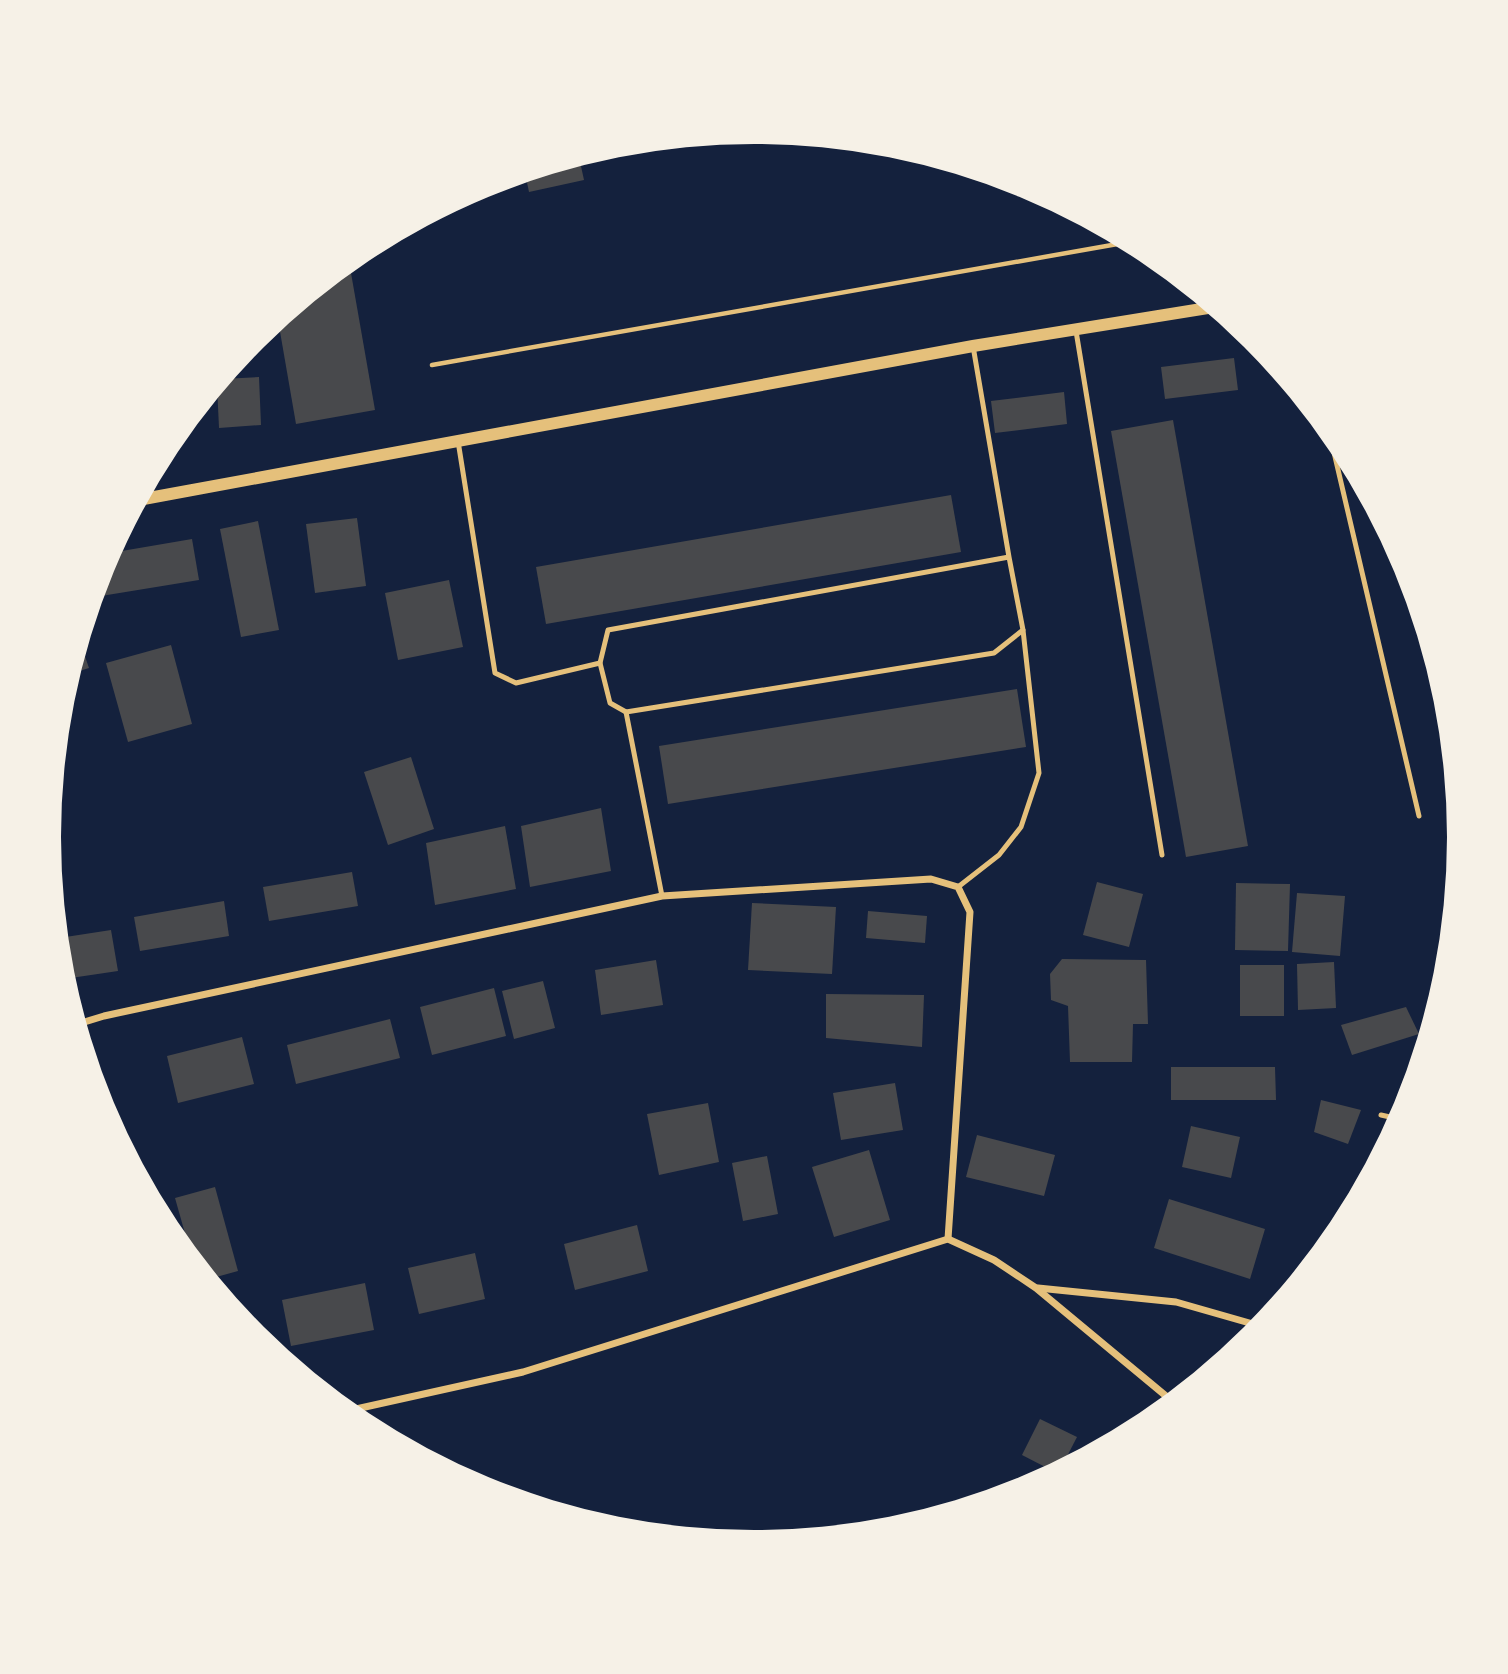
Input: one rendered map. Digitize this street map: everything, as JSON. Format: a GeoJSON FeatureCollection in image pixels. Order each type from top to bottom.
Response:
{"type":"FeatureCollection","features":[{"type":"Feature","properties":{"kind":"street"},"geometry":{"type":"LineString","coordinates":[[150,498],[973,346],[1203,309]]}},
{"type":"Feature","properties":{"kind":"street"},"geometry":{"type":"LineString","coordinates":[[87,1021],[662,896],[931,879],[958,887],[970,912],[948,1238]]}},
{"type":"Feature","properties":{"kind":"street"},"geometry":{"type":"LineString","coordinates":[[362,1408],[523,1372],[948,1238],[995,1260],[1036,1288],[1165,1395]]}},
{"type":"Feature","properties":{"kind":"street"},"geometry":{"type":"LineString","coordinates":[[1036,1288],[1176,1302],[1248,1323]]}},
{"type":"Feature","properties":{"kind":"lane"},"geometry":{"type":"LineString","coordinates":[[1076,331],[1162,855]]}},
{"type":"Feature","properties":{"kind":"lane"},"geometry":{"type":"LineString","coordinates":[[958,887],[999,855],[1021,827],[1039,773],[1023,630],[973,346]]}},
{"type":"Feature","properties":{"kind":"lane"},"geometry":{"type":"LineString","coordinates":[[458,441],[495,673],[516,683],[600,663]]}},
{"type":"Feature","properties":{"kind":"lane"},"geometry":{"type":"LineString","coordinates":[[1336,462],[1419,816]]}},
{"type":"Feature","properties":{"kind":"lane"},"geometry":{"type":"LineString","coordinates":[[1009,557],[608,630],[600,663],[610,703],[626,712],[994,653],[1023,630]]}},
{"type":"Feature","properties":{"kind":"lane"},"geometry":{"type":"LineString","coordinates":[[626,712],[662,896]]}},
{"type":"Feature","properties":{"kind":"lane"},"geometry":{"type":"LineString","coordinates":[[1381,1115],[1387,1116]]}},
{"type":"Feature","properties":{"kind":"path"},"geometry":{"type":"LineString","coordinates":[[432,365],[1113,245]]}},
{"type":"Feature","properties":{"kind":"building"},"geometry":{"type":"Polygon","coordinates":[[[581,167],[584,180],[529,192],[527,183],[581,167]]]}},
{"type":"Feature","properties":{"kind":"building"},"geometry":{"type":"Polygon","coordinates":[[[351,274],[375,410],[296,424],[280,332],[351,274]]]}},
{"type":"Feature","properties":{"kind":"building"},"geometry":{"type":"Polygon","coordinates":[[[1234,358],[1238,390],[1165,399],[1161,367],[1234,358]]]}},
{"type":"Feature","properties":{"kind":"building"},"geometry":{"type":"Polygon","coordinates":[[[259,377],[261,425],[219,428],[218,399],[235,378],[259,377]]]}},
{"type":"Feature","properties":{"kind":"building"},"geometry":{"type":"Polygon","coordinates":[[[1064,392],[1067,424],[995,433],[991,401],[1064,392]]]}},
{"type":"Feature","properties":{"kind":"building"},"geometry":{"type":"Polygon","coordinates":[[[1173,420],[1248,846],[1186,857],[1111,431],[1173,420]]]}},
{"type":"Feature","properties":{"kind":"building"},"geometry":{"type":"Polygon","coordinates":[[[951,495],[961,552],[546,624],[536,567],[951,495]]]}},
{"type":"Feature","properties":{"kind":"building"},"geometry":{"type":"Polygon","coordinates":[[[357,518],[366,586],[315,593],[306,524],[357,518]]]}},
{"type":"Feature","properties":{"kind":"building"},"geometry":{"type":"Polygon","coordinates":[[[258,521],[279,630],[241,637],[220,529],[258,521]]]}},
{"type":"Feature","properties":{"kind":"building"},"geometry":{"type":"Polygon","coordinates":[[[192,539],[199,580],[105,595],[124,551],[192,539]]]}},
{"type":"Feature","properties":{"kind":"building"},"geometry":{"type":"Polygon","coordinates":[[[449,580],[463,647],[398,660],[385,593],[449,580]]]}},
{"type":"Feature","properties":{"kind":"building"},"geometry":{"type":"Polygon","coordinates":[[[171,645],[192,724],[128,742],[106,663],[171,645]]]}},
{"type":"Feature","properties":{"kind":"building"},"geometry":{"type":"Polygon","coordinates":[[[85,657],[89,668],[82,670],[85,657]]]}},
{"type":"Feature","properties":{"kind":"building"},"geometry":{"type":"Polygon","coordinates":[[[1017,689],[1026,747],[668,804],[659,746],[1017,689]]]}},
{"type":"Feature","properties":{"kind":"building"},"geometry":{"type":"Polygon","coordinates":[[[411,757],[434,829],[388,845],[364,772],[411,757]]]}},
{"type":"Feature","properties":{"kind":"building"},"geometry":{"type":"Polygon","coordinates":[[[601,808],[611,871],[530,887],[521,826],[601,808]]]}},
{"type":"Feature","properties":{"kind":"building"},"geometry":{"type":"Polygon","coordinates":[[[505,826],[516,889],[435,905],[426,843],[505,826]]]}},
{"type":"Feature","properties":{"kind":"building"},"geometry":{"type":"Polygon","coordinates":[[[352,872],[358,906],[269,921],[263,887],[352,872]]]}},
{"type":"Feature","properties":{"kind":"building"},"geometry":{"type":"Polygon","coordinates":[[[1097,882],[1143,894],[1129,947],[1083,935],[1097,882]]]}},
{"type":"Feature","properties":{"kind":"building"},"geometry":{"type":"Polygon","coordinates":[[[1236,883],[1290,884],[1288,951],[1235,950],[1236,883]]]}},
{"type":"Feature","properties":{"kind":"building"},"geometry":{"type":"Polygon","coordinates":[[[1297,893],[1345,896],[1340,956],[1292,952],[1297,893]]]}},
{"type":"Feature","properties":{"kind":"building"},"geometry":{"type":"Polygon","coordinates":[[[224,901],[229,936],[140,951],[134,917],[224,901]]]}},
{"type":"Feature","properties":{"kind":"building"},"geometry":{"type":"Polygon","coordinates":[[[752,903],[836,907],[832,974],[748,970],[752,903]]]}},
{"type":"Feature","properties":{"kind":"building"},"geometry":{"type":"Polygon","coordinates":[[[868,911],[927,916],[925,943],[866,938],[868,911]]]}},
{"type":"Feature","properties":{"kind":"building"},"geometry":{"type":"Polygon","coordinates":[[[111,930],[118,971],[76,977],[69,937],[111,930]]]}},
{"type":"Feature","properties":{"kind":"building"},"geometry":{"type":"Polygon","coordinates":[[[1062,959],[1146,960],[1148,1024],[1133,1024],[1132,1062],[1070,1062],[1068,1006],[1051,1000],[1050,974],[1062,959]]]}},
{"type":"Feature","properties":{"kind":"building"},"geometry":{"type":"Polygon","coordinates":[[[656,960],[663,1005],[601,1015],[595,970],[656,960]]]}},
{"type":"Feature","properties":{"kind":"building"},"geometry":{"type":"Polygon","coordinates":[[[1334,962],[1336,1008],[1298,1010],[1297,964],[1334,962]]]}},
{"type":"Feature","properties":{"kind":"building"},"geometry":{"type":"Polygon","coordinates":[[[1240,965],[1284,965],[1284,1016],[1240,1016],[1240,965]]]}},
{"type":"Feature","properties":{"kind":"building"},"geometry":{"type":"Polygon","coordinates":[[[543,981],[555,1028],[514,1039],[502,991],[543,981]]]}},
{"type":"Feature","properties":{"kind":"building"},"geometry":{"type":"Polygon","coordinates":[[[494,988],[506,1036],[432,1055],[420,1007],[494,988]]]}},
{"type":"Feature","properties":{"kind":"building"},"geometry":{"type":"Polygon","coordinates":[[[826,994],[924,995],[922,1047],[826,1038],[826,994]]]}},
{"type":"Feature","properties":{"kind":"building"},"geometry":{"type":"Polygon","coordinates":[[[1406,1007],[1418,1032],[1352,1055],[1341,1025],[1406,1007]]]}},
{"type":"Feature","properties":{"kind":"building"},"geometry":{"type":"Polygon","coordinates":[[[390,1019],[400,1058],[296,1084],[287,1045],[390,1019]]]}},
{"type":"Feature","properties":{"kind":"building"},"geometry":{"type":"Polygon","coordinates":[[[242,1037],[254,1084],[178,1103],[167,1056],[242,1037]]]}},
{"type":"Feature","properties":{"kind":"building"},"geometry":{"type":"Polygon","coordinates":[[[1171,1067],[1275,1067],[1276,1100],[1171,1100],[1171,1067]]]}},
{"type":"Feature","properties":{"kind":"building"},"geometry":{"type":"Polygon","coordinates":[[[895,1083],[903,1130],[841,1140],[833,1093],[895,1083]]]}},
{"type":"Feature","properties":{"kind":"building"},"geometry":{"type":"Polygon","coordinates":[[[1321,1100],[1361,1110],[1348,1144],[1314,1132],[1321,1100]]]}},
{"type":"Feature","properties":{"kind":"building"},"geometry":{"type":"Polygon","coordinates":[[[708,1103],[719,1162],[659,1175],[647,1114],[708,1103]]]}},
{"type":"Feature","properties":{"kind":"building"},"geometry":{"type":"Polygon","coordinates":[[[1191,1126],[1240,1137],[1231,1178],[1182,1167],[1191,1126]]]}},
{"type":"Feature","properties":{"kind":"building"},"geometry":{"type":"Polygon","coordinates":[[[977,1135],[1055,1155],[1044,1196],[966,1177],[977,1135]]]}},
{"type":"Feature","properties":{"kind":"building"},"geometry":{"type":"Polygon","coordinates":[[[869,1150],[890,1220],[834,1237],[812,1167],[869,1150]]]}},
{"type":"Feature","properties":{"kind":"building"},"geometry":{"type":"Polygon","coordinates":[[[767,1156],[778,1214],[743,1221],[732,1163],[767,1156]]]}},
{"type":"Feature","properties":{"kind":"building"},"geometry":{"type":"Polygon","coordinates":[[[215,1187],[238,1271],[218,1276],[184,1231],[175,1198],[215,1187]]]}},
{"type":"Feature","properties":{"kind":"building"},"geometry":{"type":"Polygon","coordinates":[[[1169,1199],[1265,1229],[1250,1279],[1154,1248],[1169,1199]]]}},
{"type":"Feature","properties":{"kind":"building"},"geometry":{"type":"Polygon","coordinates":[[[637,1225],[648,1271],[575,1290],[564,1244],[637,1225]]]}},
{"type":"Feature","properties":{"kind":"building"},"geometry":{"type":"Polygon","coordinates":[[[475,1253],[485,1299],[419,1314],[408,1268],[475,1253]]]}},
{"type":"Feature","properties":{"kind":"building"},"geometry":{"type":"Polygon","coordinates":[[[365,1283],[374,1330],[291,1346],[282,1300],[365,1283]]]}},
{"type":"Feature","properties":{"kind":"building"},"geometry":{"type":"Polygon","coordinates":[[[1040,1419],[1077,1437],[1068,1454],[1043,1466],[1022,1455],[1040,1419]]]}}]}
